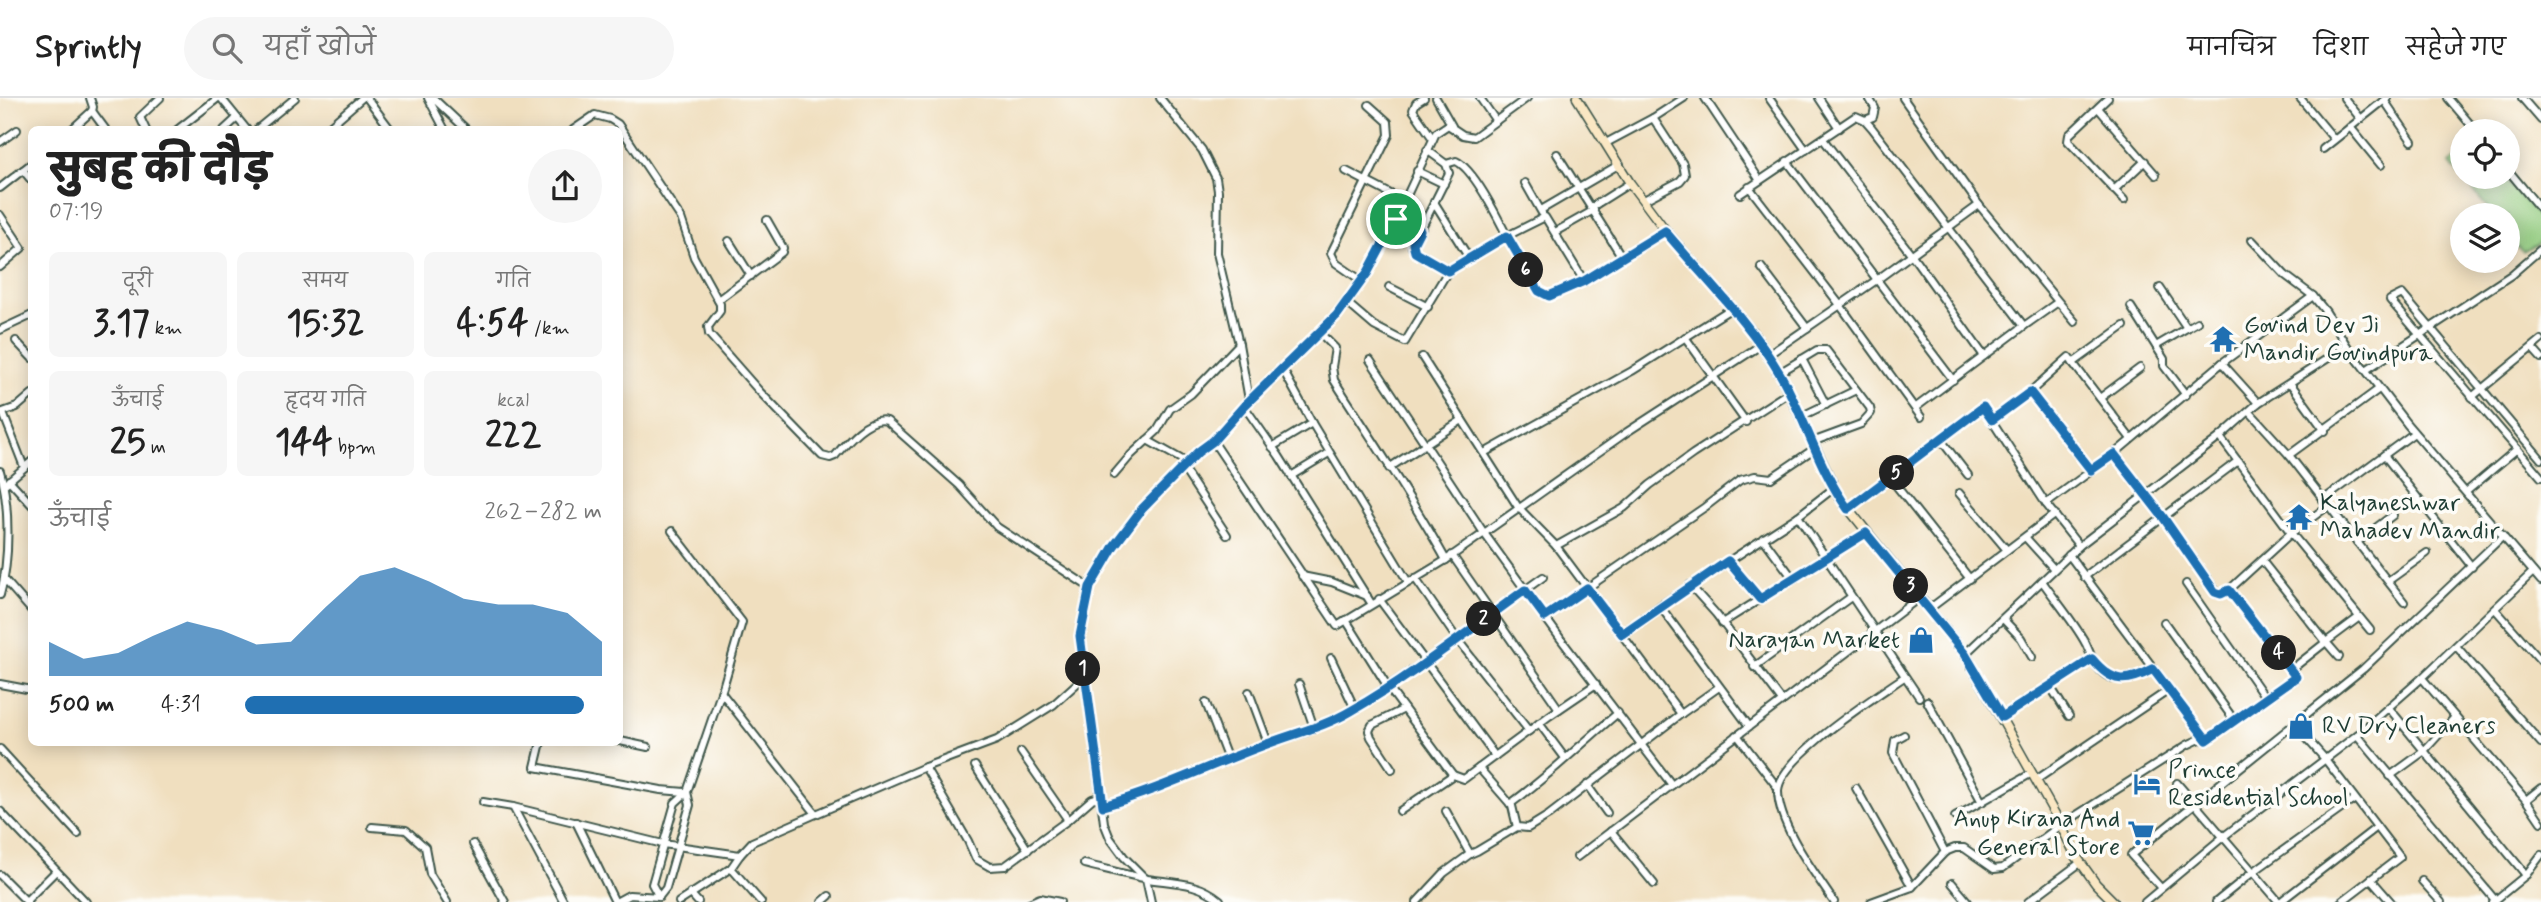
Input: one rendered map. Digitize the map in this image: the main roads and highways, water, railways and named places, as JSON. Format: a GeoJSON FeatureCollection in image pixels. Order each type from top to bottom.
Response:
{"type":"FeatureCollection","features":[{"type":"Feature","properties":{"kind":"place","name":"Govind Dev Ji Mandir Govindpura"},"geometry":{"type":"Point","coordinates":[2223,339]}},
{"type":"Feature","properties":{"kind":"place","name":"Kalyaneshwar Mahadev Mandir"},"geometry":{"type":"Point","coordinates":[2299,517]}},
{"type":"Feature","properties":{"kind":"place","name":"Narayan Market"},"geometry":{"type":"Point","coordinates":[1921,640]}},
{"type":"Feature","properties":{"kind":"place","name":"RV Dry Cleaners"},"geometry":{"type":"Point","coordinates":[2301,726]}},
{"type":"Feature","properties":{"kind":"place","name":"Prince Residential School"},"geometry":{"type":"Point","coordinates":[2147,784]}},
{"type":"Feature","properties":{"kind":"place","name":"Anup Kirana And General Store"},"geometry":{"type":"Point","coordinates":[2141,833]}}]}
